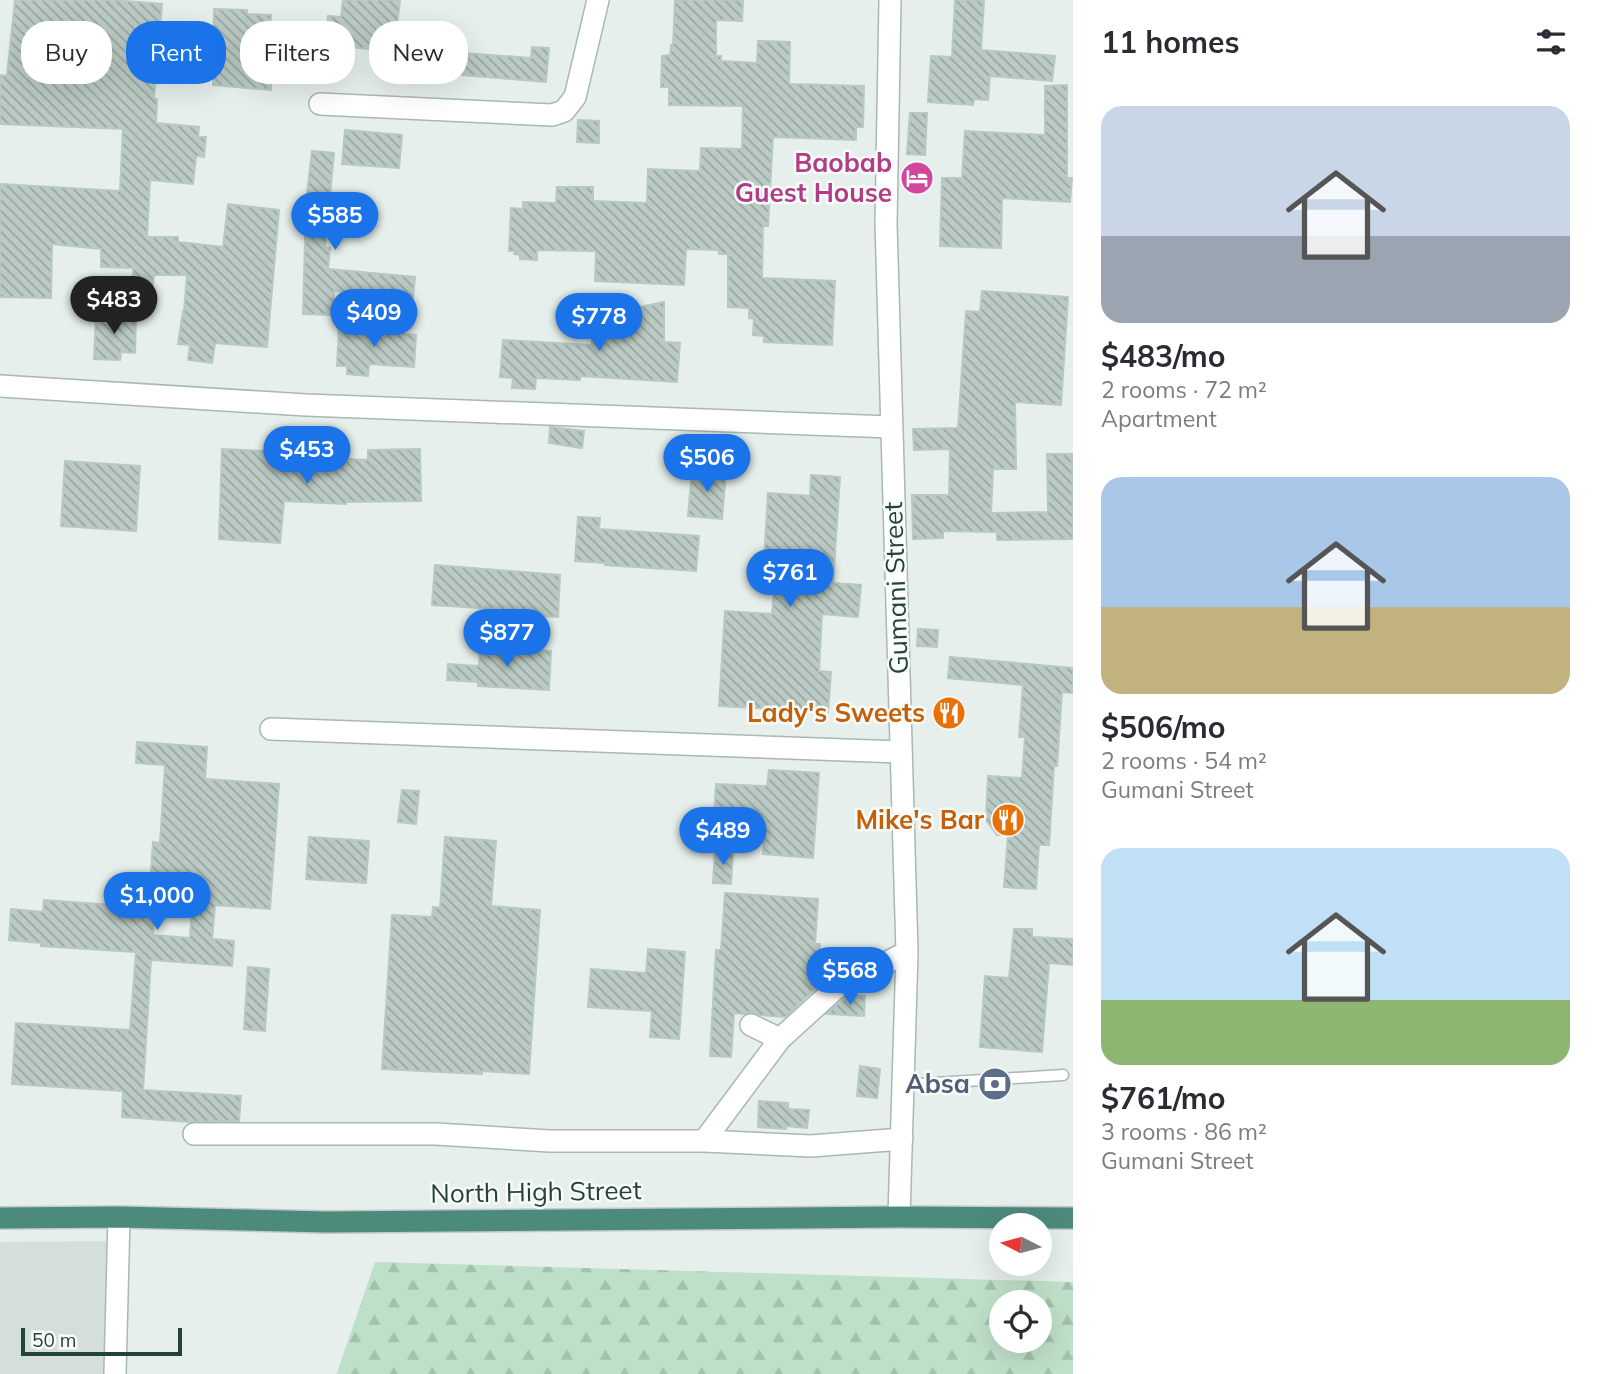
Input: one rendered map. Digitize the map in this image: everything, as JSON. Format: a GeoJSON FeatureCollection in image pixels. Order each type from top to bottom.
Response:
{"type":"FeatureCollection","features":[{"type":"Feature","properties":{"kind":"highway","name":"North High Street"},"geometry":{"type":"LineString","coordinates":[[0,1218],[118,1217],[326,1222],[1073,1218]]}},
{"type":"Feature","properties":{"kind":"street"},"geometry":{"type":"LineString","coordinates":[[320,104],[552,115],[564,111],[575,97],[598,0]]}},
{"type":"Feature","properties":{"kind":"street","name":"Gumani Street"},"geometry":{"type":"LineString","coordinates":[[890,0],[886,223],[907,951],[899,1217]]}},
{"type":"Feature","properties":{"kind":"street"},"geometry":{"type":"LineString","coordinates":[[0,386],[306,405],[891,427]]}},
{"type":"Feature","properties":{"kind":"street"},"geometry":{"type":"LineString","coordinates":[[271,729],[900,751]]}},
{"type":"Feature","properties":{"kind":"street"},"geometry":{"type":"LineString","coordinates":[[704,1141],[780,1039],[835,989],[907,951]]}},
{"type":"Feature","properties":{"kind":"street"},"geometry":{"type":"LineString","coordinates":[[751,1025],[780,1039]]}},
{"type":"Feature","properties":{"kind":"street"},"geometry":{"type":"LineString","coordinates":[[194,1134],[436,1134],[550,1141],[704,1141],[811,1146],[902,1139]]}},
{"type":"Feature","properties":{"kind":"street"},"geometry":{"type":"LineString","coordinates":[[115,1374],[118,1217]]}},
{"type":"Feature","properties":{"kind":"lane"},"geometry":{"type":"LineString","coordinates":[[903,1085],[1063,1075]]}},
{"type":"Feature","properties":{"kind":"shaded area"},"geometry":{"type":"Polygon","coordinates":[[[110,1241],[106,1374],[0,1374],[0,1242],[110,1241]]]}},
{"type":"Feature","properties":{"kind":"green space"},"geometry":{"type":"Polygon","coordinates":[[[375,1262],[1073,1282],[1073,1374],[335,1374],[375,1262]]]}},
{"type":"Feature","properties":{"kind":"building"},"geometry":{"type":"Polygon","coordinates":[[[15,0],[114,0],[162,4],[161,21],[126,21],[126,84],[155,84],[156,123],[199,127],[198,137],[206,137],[204,157],[196,156],[193,184],[150,180],[147,237],[178,237],[178,242],[223,247],[228,204],[279,210],[267,347],[215,343],[212,363],[188,360],[190,345],[178,344],[187,275],[154,275],[150,310],[131,308],[135,275],[133,268],[101,267],[101,249],[52,244],[51,298],[0,297],[0,184],[120,191],[123,129],[0,124],[0,75],[7,76],[15,0]]]}},
{"type":"Feature","properties":{"kind":"building"},"geometry":{"type":"Polygon","coordinates":[[[343,0],[400,0],[398,21],[369,21],[369,49],[355,47],[355,21],[327,21],[328,16],[341,17],[343,0]]]}},
{"type":"Feature","properties":{"kind":"building"},"geometry":{"type":"Polygon","coordinates":[[[675,0],[743,0],[742,21],[716,20],[716,56],[721,56],[721,61],[757,63],[758,41],[790,42],[789,84],[864,86],[863,127],[856,127],[856,140],[773,137],[768,226],[763,226],[762,278],[835,281],[832,345],[764,342],[764,336],[753,335],[754,319],[749,318],[749,308],[728,307],[728,254],[719,254],[719,250],[686,249],[684,285],[595,281],[596,251],[537,250],[537,260],[520,259],[520,255],[514,254],[515,251],[509,251],[511,208],[523,209],[523,202],[556,203],[557,187],[593,187],[593,201],[647,203],[648,169],[700,171],[701,148],[742,149],[743,106],[669,105],[669,87],[661,87],[662,56],[670,55],[673,45],[675,0]]]}},
{"type":"Feature","properties":{"kind":"building"},"geometry":{"type":"Polygon","coordinates":[[[955,0],[984,0],[981,50],[1055,56],[1052,81],[990,76],[988,100],[974,99],[973,105],[928,102],[931,56],[952,57],[955,0]]]}},
{"type":"Feature","properties":{"kind":"building"},"geometry":{"type":"Polygon","coordinates":[[[214,9],[247,10],[247,14],[271,15],[271,21],[240,21],[240,84],[271,84],[271,90],[213,85],[226,84],[226,21],[214,21],[214,9]]]}},
{"type":"Feature","properties":{"kind":"building"},"geometry":{"type":"Polygon","coordinates":[[[532,47],[549,48],[546,82],[468,76],[468,53],[531,58],[532,47]]]}},
{"type":"Feature","properties":{"kind":"building"},"geometry":{"type":"Polygon","coordinates":[[[1067,85],[1067,178],[1072,178],[1070,202],[1002,198],[1001,248],[940,246],[942,178],[962,178],[965,131],[1045,135],[1045,86],[1067,85]]]}},
{"type":"Feature","properties":{"kind":"building"},"geometry":{"type":"Polygon","coordinates":[[[910,113],[927,113],[925,155],[907,154],[910,113]]]}},
{"type":"Feature","properties":{"kind":"building"},"geometry":{"type":"Polygon","coordinates":[[[578,120],[599,121],[599,143],[577,142],[578,120]]]}},
{"type":"Feature","properties":{"kind":"building"},"geometry":{"type":"Polygon","coordinates":[[[345,130],[402,135],[399,168],[342,164],[345,130]]]}},
{"type":"Feature","properties":{"kind":"building"},"geometry":{"type":"Polygon","coordinates":[[[312,151],[334,153],[325,248],[330,248],[328,269],[415,277],[413,298],[334,291],[333,315],[303,314],[306,202],[312,151]]]}},
{"type":"Feature","properties":{"kind":"building"},"geometry":{"type":"Polygon","coordinates":[[[982,291],[1068,297],[1061,405],[1015,402],[1016,469],[993,469],[991,513],[1048,512],[1047,454],[1072,454],[1073,539],[997,540],[997,532],[943,531],[943,538],[913,539],[912,495],[949,495],[950,449],[914,450],[913,429],[958,428],[966,311],[980,312],[982,291]]]}},
{"type":"Feature","properties":{"kind":"building"},"geometry":{"type":"Polygon","coordinates":[[[664,302],[664,342],[680,343],[677,382],[580,376],[580,380],[536,378],[535,389],[512,388],[513,378],[500,377],[503,340],[592,345],[592,337],[609,338],[605,314],[664,302]]]}},
{"type":"Feature","properties":{"kind":"building"},"geometry":{"type":"Polygon","coordinates":[[[96,314],[136,315],[135,353],[121,352],[120,360],[94,359],[96,314]]]}},
{"type":"Feature","properties":{"kind":"building"},"geometry":{"type":"Polygon","coordinates":[[[339,326],[416,335],[414,367],[369,364],[368,376],[347,374],[347,366],[337,366],[339,326]]]}},
{"type":"Feature","properties":{"kind":"building"},"geometry":{"type":"Polygon","coordinates":[[[550,427],[584,431],[582,448],[549,443],[550,427]]]}},
{"type":"Feature","properties":{"kind":"building"},"geometry":{"type":"Polygon","coordinates":[[[307,448],[328,449],[328,458],[368,460],[368,450],[420,449],[421,501],[346,504],[284,501],[280,543],[219,539],[222,449],[307,453],[307,448]]]}},
{"type":"Feature","properties":{"kind":"building"},"geometry":{"type":"Polygon","coordinates":[[[65,461],[140,466],[136,531],[61,526],[65,461]]]}},
{"type":"Feature","properties":{"kind":"building"},"geometry":{"type":"Polygon","coordinates":[[[692,470],[726,473],[722,519],[688,516],[692,470]]]}},
{"type":"Feature","properties":{"kind":"building"},"geometry":{"type":"Polygon","coordinates":[[[811,475],[840,477],[833,583],[861,585],[858,617],[822,614],[819,671],[831,672],[828,712],[719,706],[725,611],[772,614],[776,561],[764,561],[768,493],[810,496],[811,475]]]}},
{"type":"Feature","properties":{"kind":"building"},"geometry":{"type":"Polygon","coordinates":[[[578,517],[600,518],[599,529],[699,536],[696,571],[575,561],[578,517]]]}},
{"type":"Feature","properties":{"kind":"building"},"geometry":{"type":"Polygon","coordinates":[[[435,565],[560,575],[558,617],[496,613],[497,609],[432,605],[435,565]]]}},
{"type":"Feature","properties":{"kind":"building"},"geometry":{"type":"Polygon","coordinates":[[[918,629],[938,630],[937,647],[917,646],[918,629]]]}},
{"type":"Feature","properties":{"kind":"building"},"geometry":{"type":"Polygon","coordinates":[[[480,647],[551,651],[549,690],[478,686],[478,682],[447,680],[448,664],[479,666],[480,647]]]}},
{"type":"Feature","properties":{"kind":"building"},"geometry":{"type":"Polygon","coordinates":[[[950,657],[1073,668],[1073,693],[1062,692],[1049,845],[1039,845],[1036,889],[1004,887],[1008,835],[997,835],[986,820],[988,776],[1022,778],[1025,737],[1019,737],[1023,685],[948,678],[950,657]]]}},
{"type":"Feature","properties":{"kind":"building"},"geometry":{"type":"Polygon","coordinates":[[[137,742],[207,747],[205,779],[279,784],[270,909],[215,905],[212,939],[234,941],[232,966],[151,960],[143,1090],[241,1096],[239,1121],[191,1122],[122,1117],[123,1091],[12,1084],[16,1023],[130,1030],[136,952],[41,946],[41,943],[9,940],[11,909],[43,912],[44,900],[155,908],[153,935],[190,938],[192,904],[149,901],[153,842],[160,843],[165,765],[136,763],[137,742]]]}},
{"type":"Feature","properties":{"kind":"building"},"geometry":{"type":"Polygon","coordinates":[[[769,770],[819,773],[813,858],[763,854],[765,819],[714,815],[716,784],[767,786],[769,770]]]}},
{"type":"Feature","properties":{"kind":"building"},"geometry":{"type":"Polygon","coordinates":[[[402,790],[419,791],[416,824],[398,822],[402,790]]]}},
{"type":"Feature","properties":{"kind":"building"},"geometry":{"type":"Polygon","coordinates":[[[309,837],[369,841],[366,883],[306,879],[309,837]]]}},
{"type":"Feature","properties":{"kind":"building"},"geometry":{"type":"Polygon","coordinates":[[[445,837],[496,841],[491,906],[540,910],[529,1074],[382,1069],[392,915],[432,917],[433,907],[440,908],[445,837]]]}},
{"type":"Feature","properties":{"kind":"building"},"geometry":{"type":"Polygon","coordinates":[[[715,850],[733,851],[731,884],[713,883],[715,850]]]}},
{"type":"Feature","properties":{"kind":"building"},"geometry":{"type":"Polygon","coordinates":[[[725,893],[818,899],[815,944],[820,944],[817,987],[785,1017],[751,1012],[734,1013],[731,1057],[710,1056],[716,950],[721,950],[725,893]]]}},
{"type":"Feature","properties":{"kind":"building"},"geometry":{"type":"Polygon","coordinates":[[[1014,929],[1032,929],[1032,937],[1073,939],[1073,965],[1049,963],[1042,1052],[980,1047],[985,976],[1009,978],[1014,929]]]}},
{"type":"Feature","properties":{"kind":"building"},"geometry":{"type":"Polygon","coordinates":[[[648,949],[685,952],[679,1039],[650,1037],[652,1011],[588,1007],[591,969],[646,973],[648,949]]]}},
{"type":"Feature","properties":{"kind":"building"},"geometry":{"type":"Polygon","coordinates":[[[248,967],[269,969],[265,1031],[244,1029],[248,967]]]}},
{"type":"Feature","properties":{"kind":"building"},"geometry":{"type":"Polygon","coordinates":[[[851,996],[865,996],[864,1016],[826,1014],[843,1000],[851,996]]]}},
{"type":"Feature","properties":{"kind":"building"},"geometry":{"type":"Polygon","coordinates":[[[860,1066],[880,1069],[877,1098],[857,1096],[860,1066]]]}},
{"type":"Feature","properties":{"kind":"building"},"geometry":{"type":"Polygon","coordinates":[[[759,1101],[788,1103],[788,1109],[809,1110],[807,1128],[758,1127],[759,1101]]]}},
{"type":"Feature","properties":{"kind":"place","name":"Baobab Guest House"},"geometry":{"type":"Point","coordinates":[917,178]}},
{"type":"Feature","properties":{"kind":"place","name":"Lady's Sweets"},"geometry":{"type":"Point","coordinates":[949,713]}},
{"type":"Feature","properties":{"kind":"place","name":"Mike's Bar"},"geometry":{"type":"Point","coordinates":[1008,820]}},
{"type":"Feature","properties":{"kind":"place","name":"Absa"},"geometry":{"type":"Point","coordinates":[995,1084]}}]}
